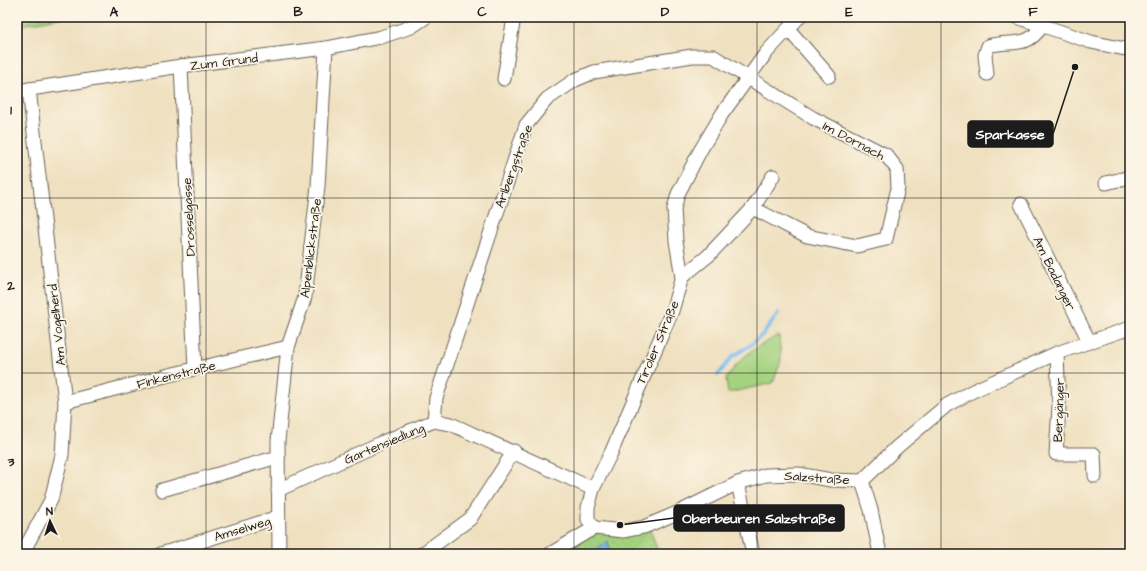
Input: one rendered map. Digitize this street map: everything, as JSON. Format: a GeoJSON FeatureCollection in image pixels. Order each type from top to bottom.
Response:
{"type":"FeatureCollection","features":[{"type":"Feature","properties":{"kind":"street","name":"Zum Grund"},"geometry":{"type":"LineString","coordinates":[[23,90],[181,66],[326,48],[381,37],[411,27],[426,17]]}},
{"type":"Feature","properties":{"kind":"street"},"geometry":{"type":"LineString","coordinates":[[504,79],[514,17]]}},
{"type":"Feature","properties":{"kind":"street","name":"Tiroler Straße"},"geometry":{"type":"LineString","coordinates":[[594,528],[588,520],[593,489],[672,311],[682,277],[676,241],[674,209],[678,194],[718,120],[766,53],[800,17]]}},
{"type":"Feature","properties":{"kind":"street"},"geometry":{"type":"LineString","coordinates":[[1017,17],[1091,42],[1130,50]]}},
{"type":"Feature","properties":{"kind":"street"},"geometry":{"type":"LineString","coordinates":[[987,74],[985,55],[988,46],[1025,42],[1035,37],[1042,26]]}},
{"type":"Feature","properties":{"kind":"street"},"geometry":{"type":"LineString","coordinates":[[789,30],[829,76]]}},
{"type":"Feature","properties":{"kind":"street","name":"Alpenblickstraße"},"geometry":{"type":"LineString","coordinates":[[278,516],[278,441],[288,347],[305,297],[318,186],[326,48]]}},
{"type":"Feature","properties":{"kind":"street","name":"Arlbergstraße"},"geometry":{"type":"LineString","coordinates":[[434,421],[436,398],[526,125],[547,99],[575,80],[594,72],[692,56],[713,56],[748,78]]}},
{"type":"Feature","properties":{"kind":"street","name":"Drosselgasse"},"geometry":{"type":"LineString","coordinates":[[181,66],[195,369]]}},
{"type":"Feature","properties":{"kind":"street","name":"Im Dornach"},"geometry":{"type":"LineString","coordinates":[[748,78],[813,118],[886,155],[897,169],[898,188],[886,239],[857,246],[807,236],[752,208]]}},
{"type":"Feature","properties":{"kind":"street","name":"Am Vogelherd"},"geometry":{"type":"LineString","coordinates":[[22,554],[51,500],[62,455],[64,402],[23,90]]}},
{"type":"Feature","properties":{"kind":"street"},"geometry":{"type":"LineString","coordinates":[[682,277],[708,256],[752,208],[773,176]]}},
{"type":"Feature","properties":{"kind":"street"},"geometry":{"type":"LineString","coordinates":[[1106,183],[1130,177]]}},
{"type":"Feature","properties":{"kind":"street","name":"Am Badanger"},"geometry":{"type":"LineString","coordinates":[[1021,204],[1089,341]]}},
{"type":"Feature","properties":{"kind":"street","name":"Salzstraße"},"geometry":{"type":"LineString","coordinates":[[594,528],[624,531],[644,527],[677,514],[738,483],[766,475],[798,474],[831,480],[862,481],[892,452],[947,405],[973,391],[1057,354],[1089,341],[1130,328]]}},
{"type":"Feature","properties":{"kind":"street","name":"Finkenstraße"},"geometry":{"type":"LineString","coordinates":[[64,402],[288,347]]}},
{"type":"Feature","properties":{"kind":"street","name":"Bergänger"},"geometry":{"type":"LineString","coordinates":[[1057,354],[1060,407],[1056,454],[1094,454],[1095,476]]}},
{"type":"Feature","properties":{"kind":"street","name":"Gartensiedlung"},"geometry":{"type":"LineString","coordinates":[[278,490],[383,442],[434,421],[451,424],[514,451],[593,489]]}},
{"type":"Feature","properties":{"kind":"street"},"geometry":{"type":"LineString","coordinates":[[422,554],[470,519],[514,451]]}},
{"type":"Feature","properties":{"kind":"street"},"geometry":{"type":"LineString","coordinates":[[162,490],[278,457]]}},
{"type":"Feature","properties":{"kind":"street"},"geometry":{"type":"LineString","coordinates":[[862,481],[871,510],[880,554]]}},
{"type":"Feature","properties":{"kind":"street"},"geometry":{"type":"LineString","coordinates":[[738,483],[753,554]]}},
{"type":"Feature","properties":{"kind":"street"},"geometry":{"type":"LineString","coordinates":[[278,516],[279,554]]}},
{"type":"Feature","properties":{"kind":"street","name":"Amselweg"},"geometry":{"type":"LineString","coordinates":[[161,554],[278,516]]}},
{"type":"Feature","properties":{"kind":"street"},"geometry":{"type":"LineString","coordinates":[[550,554],[594,528]]}},
{"type":"Feature","properties":{"kind":"green space"},"geometry":{"type":"Polygon","coordinates":[[[17,17],[64,17],[17,26],[17,17]]]}},
{"type":"Feature","properties":{"kind":"green space"},"geometry":{"type":"Polygon","coordinates":[[[779,335],[781,361],[773,383],[728,393],[726,379],[738,363],[749,353],[779,335]]]}},
{"type":"Feature","properties":{"kind":"green space"},"geometry":{"type":"Polygon","coordinates":[[[650,529],[659,554],[568,554],[565,549],[594,531],[650,529]]]}},
{"type":"Feature","properties":{"kind":"water"},"geometry":{"type":"Polygon","coordinates":[[[608,541],[610,554],[592,554],[592,552],[608,541]]]}},
{"type":"Feature","properties":{"kind":"waterway"},"geometry":{"type":"LineString","coordinates":[[718,375],[732,357],[752,344],[763,334],[779,313]]}},
{"type":"Feature","properties":{"kind":"place","name":"Sparkasse"},"geometry":{"type":"Point","coordinates":[1075,67]}},
{"type":"Feature","properties":{"kind":"place","name":"Oberbeuren Salzstraße"},"geometry":{"type":"Point","coordinates":[620,525]}}]}
